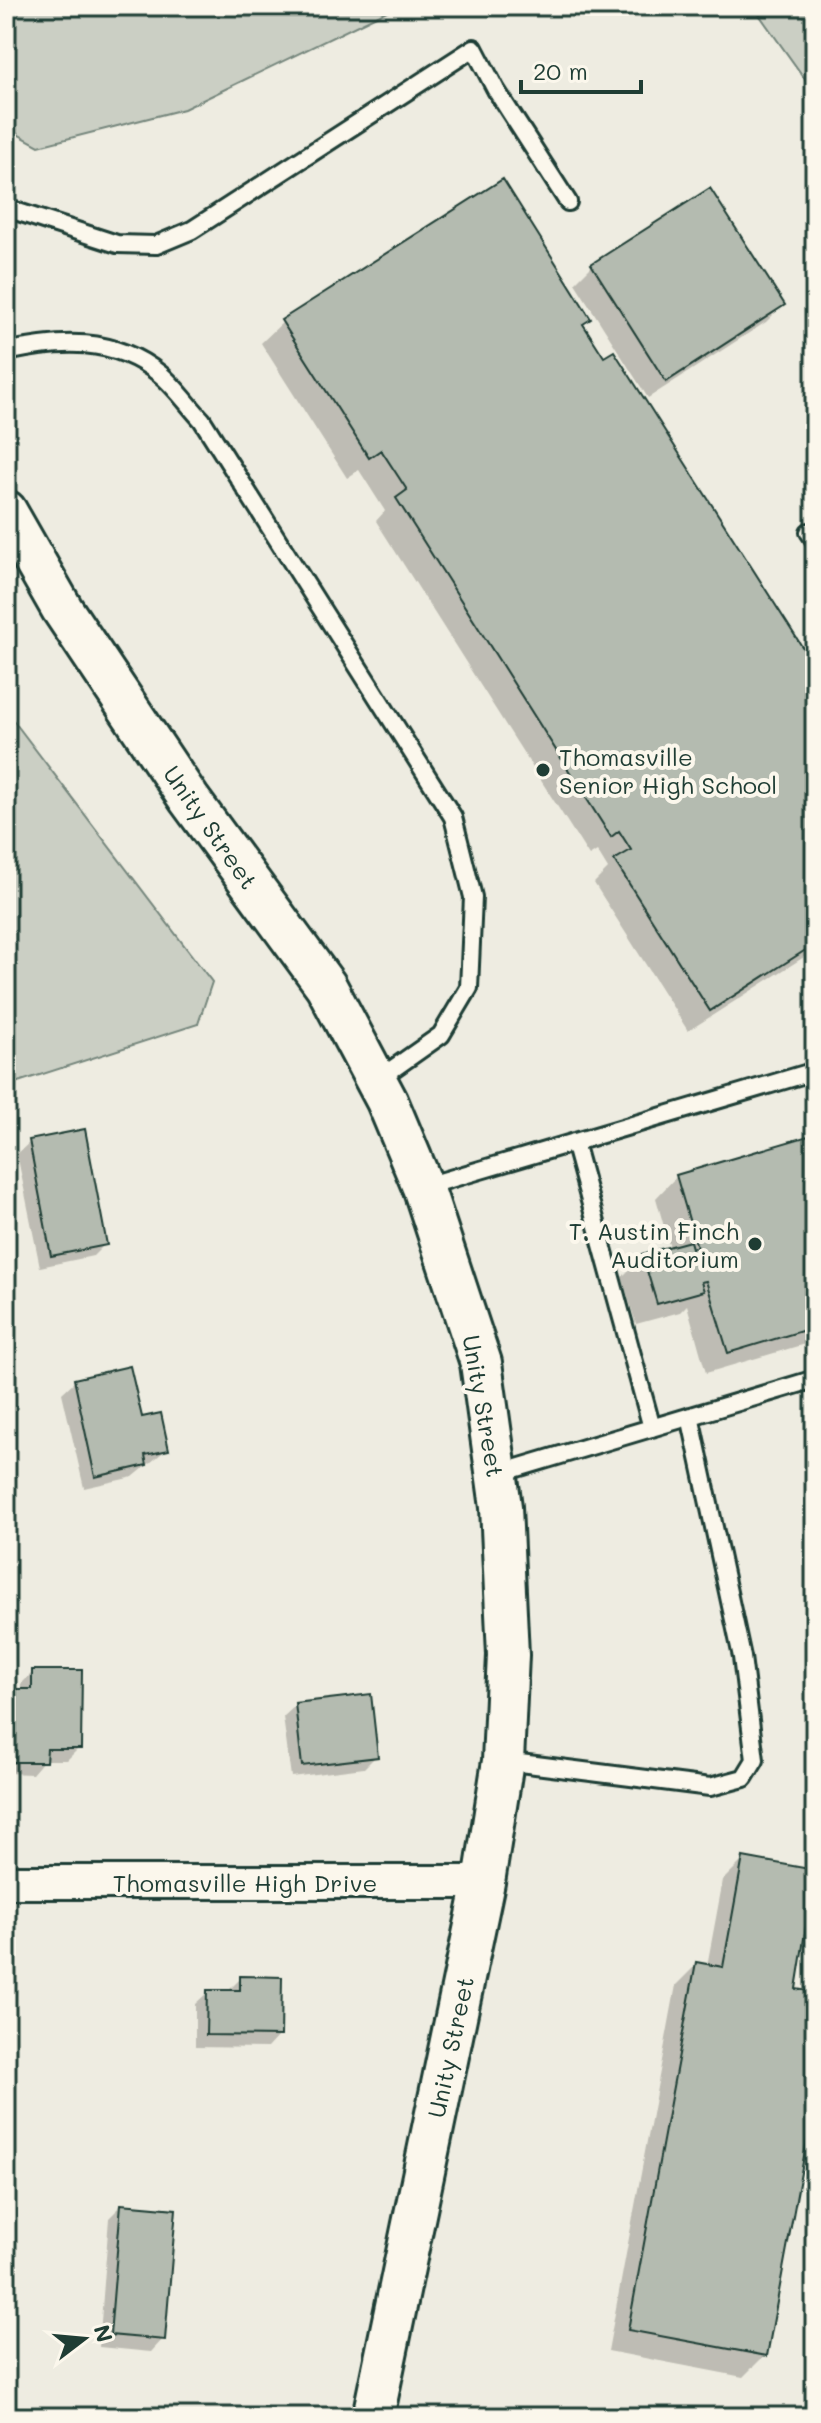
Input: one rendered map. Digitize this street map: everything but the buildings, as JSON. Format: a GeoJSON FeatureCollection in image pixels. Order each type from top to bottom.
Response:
{"type":"FeatureCollection","features":[{"type":"Feature","properties":{"kind":"street","name":"Unity Street"},"geometry":{"type":"LineString","coordinates":[[6,511],[62,609],[189,799],[326,986],[376,1081],[423,1187],[481,1363],[497,1474],[508,1655],[503,1761],[484,1882],[373,2417]]}},
{"type":"Feature","properties":{"kind":"street","name":"Thomasville High Drive"},"geometry":{"type":"LineString","coordinates":[[6,1882],[484,1882]]}},
{"type":"Feature","properties":{"kind":"lane"},"geometry":{"type":"LineString","coordinates":[[6,208],[117,244],[156,245],[192,230],[474,48],[496,90],[568,202]]}},
{"type":"Feature","properties":{"kind":"lane"},"geometry":{"type":"LineString","coordinates":[[6,352],[53,342],[108,347],[159,373],[202,420],[453,817],[473,897],[469,988],[441,1035],[376,1081]]}},
{"type":"Feature","properties":{"kind":"lane"},"geometry":{"type":"LineString","coordinates":[[423,1187],[815,1071]]}},
{"type":"Feature","properties":{"kind":"lane"},"geometry":{"type":"LineString","coordinates":[[574,1142],[652,1428]]}},
{"type":"Feature","properties":{"kind":"lane"},"geometry":{"type":"LineString","coordinates":[[497,1474],[815,1379]]}},
{"type":"Feature","properties":{"kind":"lane"},"geometry":{"type":"LineString","coordinates":[[503,1761],[710,1787],[744,1778],[755,1760],[742,1657],[690,1416]]}},
{"type":"Feature","properties":{"kind":"shaded area"},"geometry":{"type":"Polygon","coordinates":[[[6,6],[397,6],[184,109],[39,146],[6,128],[6,6]]]}},
{"type":"Feature","properties":{"kind":"shaded area"},"geometry":{"type":"Polygon","coordinates":[[[753,6],[815,6],[815,93],[753,6]]]}},
{"type":"Feature","properties":{"kind":"shaded area"},"geometry":{"type":"Polygon","coordinates":[[[13,720],[212,982],[198,1024],[6,1086],[6,721],[13,720]]]}},
{"type":"Feature","properties":{"kind":"place","name":"Thomasville Senior High School"},"geometry":{"type":"Point","coordinates":[543,770]}},
{"type":"Feature","properties":{"kind":"place","name":"T. Austin Finch Auditorium"},"geometry":{"type":"Point","coordinates":[755,1244]}}]}
